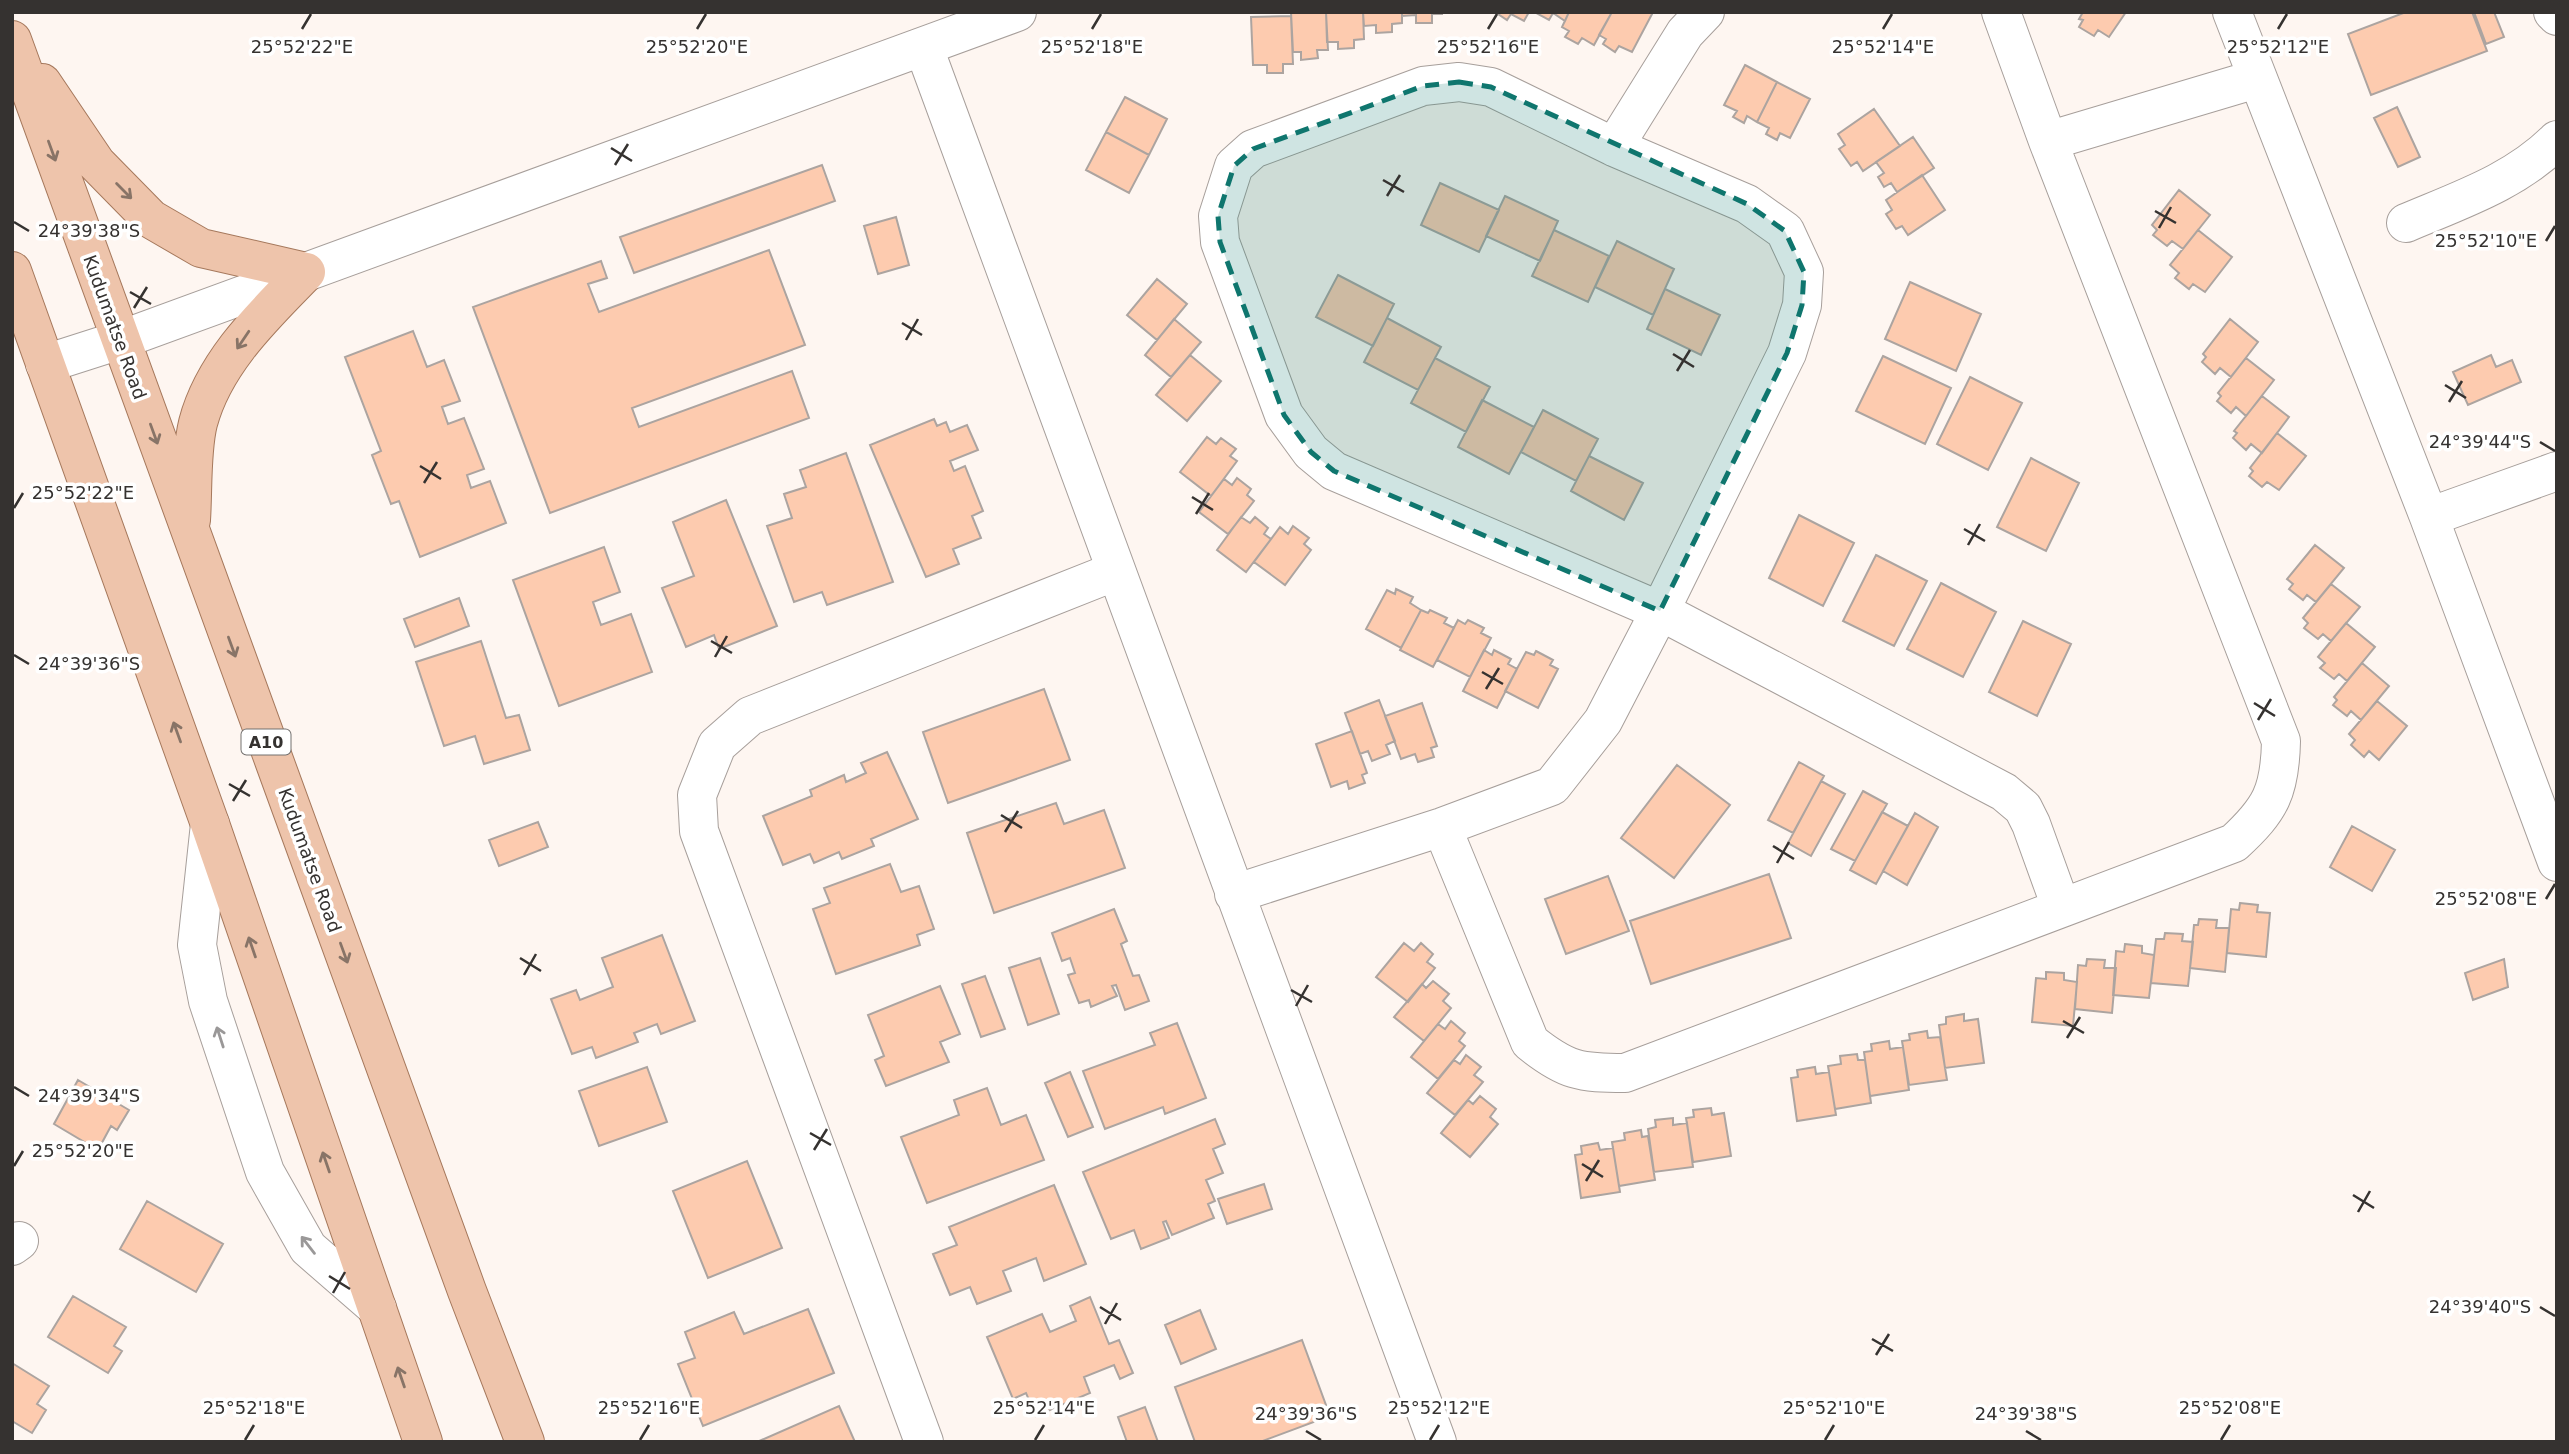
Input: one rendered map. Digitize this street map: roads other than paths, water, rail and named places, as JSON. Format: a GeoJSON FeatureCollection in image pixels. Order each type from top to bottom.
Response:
{"type":"FeatureCollection","features":[{"type":"Feature","properties":{"kind":"main road"},"geometry":{"type":"LineString","coordinates":[[12,39],[96,163],[151,219],[201,248],[306,272]]}},
{"type":"Feature","properties":{"kind":"main road","name":"Kudumatse Road"},"geometry":{"type":"LineString","coordinates":[[12,39],[462,1278],[525,1442]]}},
{"type":"Feature","properties":{"kind":"main road"},"geometry":{"type":"LineString","coordinates":[[12,271],[210,824],[423,1442]]}},
{"type":"Feature","properties":{"kind":"main road"},"geometry":{"type":"LineString","coordinates":[[190,533],[198,424],[218,377],[252,327],[306,272]]}},
{"type":"Feature","properties":{"kind":"street"},"geometry":{"type":"LineString","coordinates":[[45,364],[120,340],[1017,12]]}},
{"type":"Feature","properties":{"kind":"street"},"geometry":{"type":"LineString","coordinates":[[1614,147],[1685,33],[1705,12]]}},
{"type":"Feature","properties":{"kind":"street"},"geometry":{"type":"LineString","coordinates":[[1442,827],[1530,1042],[1552,1060],[1586,1073],[1625,1073],[2234,843],[2254,825],[2277,789],[2281,741],[2048,141],[2001,12]]}},
{"type":"Feature","properties":{"kind":"street"},"geometry":{"type":"LineString","coordinates":[[2232,12],[2429,517],[2557,862]]}},
{"type":"Feature","properties":{"kind":"street"},"geometry":{"type":"LineString","coordinates":[[2553,12],[2557,16]]}},
{"type":"Feature","properties":{"kind":"street"},"geometry":{"type":"LineString","coordinates":[[924,48],[1437,1442]]}},
{"type":"Feature","properties":{"kind":"street"},"geometry":{"type":"LineString","coordinates":[[2048,141],[2256,79]]}},
{"type":"Feature","properties":{"kind":"street"},"geometry":{"type":"LineString","coordinates":[[1234,894],[1442,827],[1552,786],[1603,721],[1660,611],[1787,353],[1802,305],[1804,272],[1785,231],[1747,204],[1614,147],[1491,87],[1459,82],[1423,86],[1253,149],[1234,166],[1218,216],[1220,242],[1284,415],[1319,458],[1334,471],[1660,611],[2004,792],[2023,808],[2031,824],[2061,907]]}},
{"type":"Feature","properties":{"kind":"street"},"geometry":{"type":"LineString","coordinates":[[2406,223],[2504,180],[2536,160],[2557,140]]}},
{"type":"Feature","properties":{"kind":"street"},"geometry":{"type":"LineString","coordinates":[[2429,517],[2557,471]]}},
{"type":"Feature","properties":{"kind":"street"},"geometry":{"type":"LineString","coordinates":[[924,1442],[699,831],[697,795],[718,745],[750,716],[1115,571]]}},
{"type":"Feature","properties":{"kind":"street"},"geometry":{"type":"LineString","coordinates":[[210,824],[197,945],[208,1001],[265,1172],[308,1248],[376,1308]]}}]}
